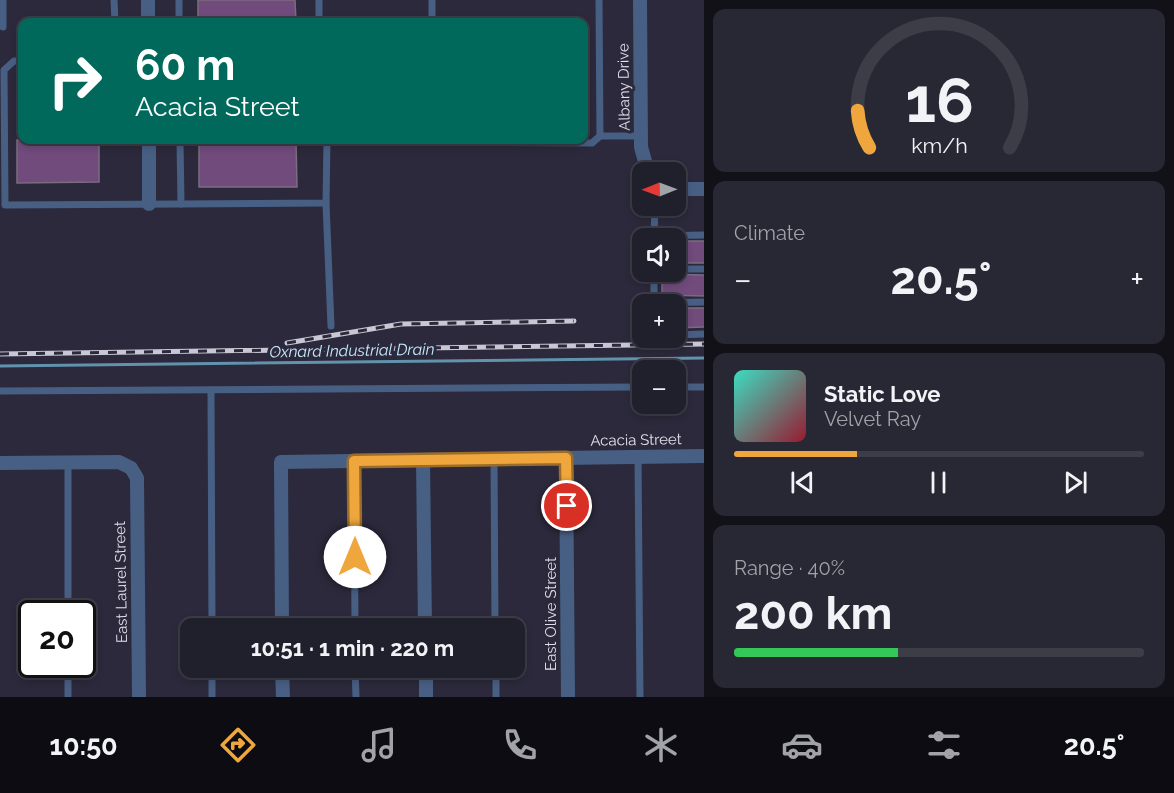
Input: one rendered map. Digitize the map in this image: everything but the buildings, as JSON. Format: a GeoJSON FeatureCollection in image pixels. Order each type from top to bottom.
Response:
{"type":"FeatureCollection","features":[{"type":"Feature","properties":{"kind":"street"},"geometry":{"type":"LineString","coordinates":[[148,0],[148,18]]}},
{"type":"Feature","properties":{"kind":"street","name":"Albany Drive"},"geometry":{"type":"LineString","coordinates":[[640,0],[641,136],[644,162]]}},
{"type":"Feature","properties":{"kind":"street"},"geometry":{"type":"LineString","coordinates":[[149,144],[150,204]]}},
{"type":"Feature","properties":{"kind":"street"},"geometry":{"type":"LineString","coordinates":[[686,189],[704,189]]}},
{"type":"Feature","properties":{"kind":"street","name":"Acacia Street"},"geometry":{"type":"LineString","coordinates":[[282,618],[281,462],[704,456]]}},
{"type":"Feature","properties":{"kind":"street","name":"East Olive Street"},"geometry":{"type":"LineString","coordinates":[[566,458],[568,697]]}},
{"type":"Feature","properties":{"kind":"street"},"geometry":{"type":"LineString","coordinates":[[423,460],[425,618]]}},
{"type":"Feature","properties":{"kind":"street"},"geometry":{"type":"LineString","coordinates":[[0,463],[68,462]]}},
{"type":"Feature","properties":{"kind":"street","name":"East Laurel Street"},"geometry":{"type":"LineString","coordinates":[[68,462],[119,462],[131,468],[137,478],[139,697]]}},
{"type":"Feature","properties":{"kind":"street"},"geometry":{"type":"LineString","coordinates":[[282,678],[283,697]]}},
{"type":"Feature","properties":{"kind":"street"},"geometry":{"type":"LineString","coordinates":[[426,678],[426,697]]}},
{"type":"Feature","properties":{"kind":"lane"},"geometry":{"type":"LineString","coordinates":[[3,0],[3,27]]}},
{"type":"Feature","properties":{"kind":"lane"},"geometry":{"type":"LineString","coordinates":[[114,0],[115,18]]}},
{"type":"Feature","properties":{"kind":"lane"},"geometry":{"type":"LineString","coordinates":[[179,0],[179,18]]}},
{"type":"Feature","properties":{"kind":"lane"},"geometry":{"type":"LineString","coordinates":[[319,0],[319,18]]}},
{"type":"Feature","properties":{"kind":"lane"},"geometry":{"type":"LineString","coordinates":[[432,0],[432,18]]}},
{"type":"Feature","properties":{"kind":"lane"},"geometry":{"type":"LineString","coordinates":[[599,0],[600,136]]}},
{"type":"Feature","properties":{"kind":"lane"},"geometry":{"type":"LineString","coordinates":[[18,61],[14,61],[4,70],[6,205],[326,203]]}},
{"type":"Feature","properties":{"kind":"lane"},"geometry":{"type":"LineString","coordinates":[[588,143],[592,143],[600,136],[641,136]]}},
{"type":"Feature","properties":{"kind":"lane"},"geometry":{"type":"LineString","coordinates":[[180,144],[181,204]]}},
{"type":"Feature","properties":{"kind":"lane"},"geometry":{"type":"LineString","coordinates":[[327,144],[326,203],[331,326]]}},
{"type":"Feature","properties":{"kind":"lane"},"geometry":{"type":"LineString","coordinates":[[686,236],[704,235]]}},
{"type":"Feature","properties":{"kind":"lane"},"geometry":{"type":"LineString","coordinates":[[686,269],[704,269]]}},
{"type":"Feature","properties":{"kind":"lane"},"geometry":{"type":"LineString","coordinates":[[686,303],[704,302]]}},
{"type":"Feature","properties":{"kind":"lane"},"geometry":{"type":"LineString","coordinates":[[686,335],[704,334]]}},
{"type":"Feature","properties":{"kind":"lane"},"geometry":{"type":"LineString","coordinates":[[0,391],[632,387]]}},
{"type":"Feature","properties":{"kind":"lane"},"geometry":{"type":"LineString","coordinates":[[686,387],[704,387]]}},
{"type":"Feature","properties":{"kind":"lane"},"geometry":{"type":"LineString","coordinates":[[211,390],[212,618]]}},
{"type":"Feature","properties":{"kind":"lane"},"geometry":{"type":"LineString","coordinates":[[638,457],[640,697]]}},
{"type":"Feature","properties":{"kind":"lane"},"geometry":{"type":"LineString","coordinates":[[494,459],[495,618]]}},
{"type":"Feature","properties":{"kind":"lane"},"geometry":{"type":"LineString","coordinates":[[354,461],[355,618]]}},
{"type":"Feature","properties":{"kind":"lane"},"geometry":{"type":"LineString","coordinates":[[68,462],[68,600]]}},
{"type":"Feature","properties":{"kind":"lane"},"geometry":{"type":"LineString","coordinates":[[68,678],[68,697]]}},
{"type":"Feature","properties":{"kind":"lane"},"geometry":{"type":"LineString","coordinates":[[212,678],[212,697]]}},
{"type":"Feature","properties":{"kind":"lane"},"geometry":{"type":"LineString","coordinates":[[356,678],[356,697]]}},
{"type":"Feature","properties":{"kind":"lane"},"geometry":{"type":"LineString","coordinates":[[496,678],[496,697]]}},
{"type":"Feature","properties":{"kind":"waterway","name":"Oxnard Industrial Drain"},"geometry":{"type":"LineString","coordinates":[[0,366],[704,358]]}},
{"type":"Feature","properties":{"kind":"railway"},"geometry":{"type":"LineString","coordinates":[[287,343],[401,324],[574,321]]}},
{"type":"Feature","properties":{"kind":"railway"},"geometry":{"type":"LineString","coordinates":[[0,354],[704,344]]}},
{"type":"Feature","properties":{"kind":"route"},"geometry":{"type":"LineString","coordinates":[[355,557],[354,461],[566,458],[567,506]]}}]}
